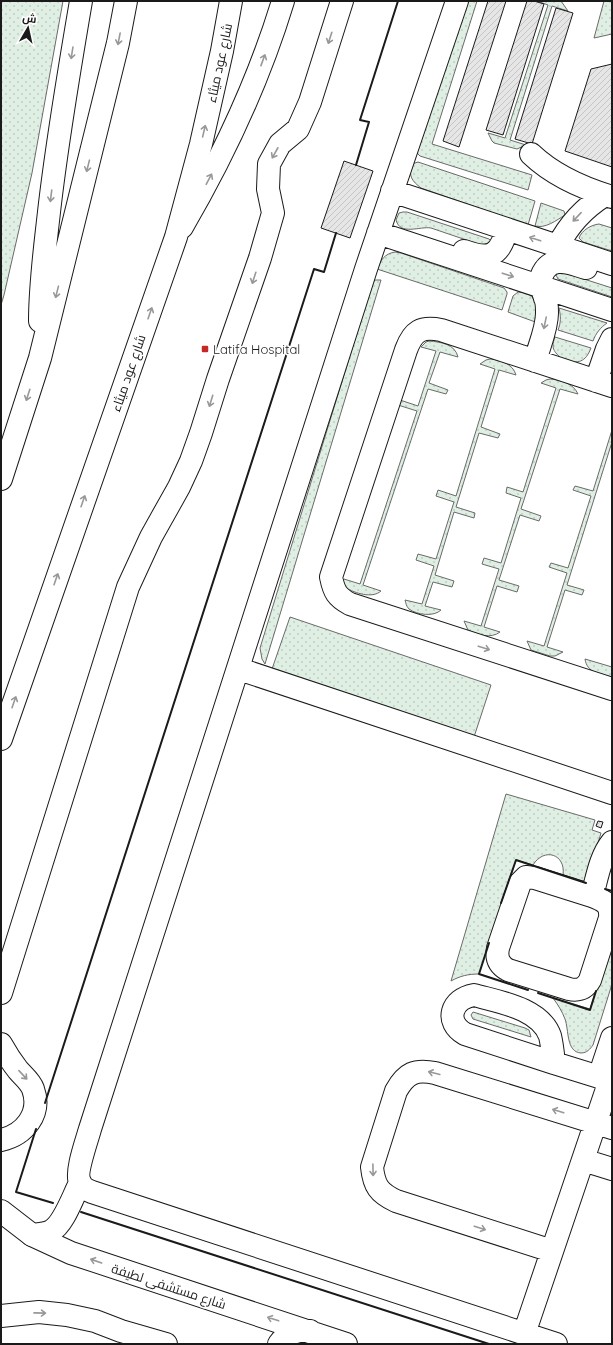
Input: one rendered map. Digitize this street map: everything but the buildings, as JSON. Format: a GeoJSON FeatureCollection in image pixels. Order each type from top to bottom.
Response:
{"type":"FeatureCollection","features":[{"type":"Feature","properties":{"kind":"main road"},"geometry":{"type":"LineString","coordinates":[[40,358],[40,302],[46,236],[52,184],[81,1]]}},
{"type":"Feature","properties":{"kind":"main road"},"geometry":{"type":"LineString","coordinates":[[1,479],[40,358],[118,42],[126,1]]}},
{"type":"Feature","properties":{"kind":"main road","name":"شارع عود ميثاء"},"geometry":{"type":"LineString","coordinates":[[1,739],[176,237],[201,144],[222,51],[231,1]]}},
{"type":"Feature","properties":{"kind":"main road"},"geometry":{"type":"LineString","coordinates":[[176,237],[217,164],[240,116],[260,69],[283,1]]}},
{"type":"Feature","properties":{"kind":"main road"},"geometry":{"type":"LineString","coordinates":[[1,993],[128,587],[139,561],[179,487],[191,461],[260,258],[273,213],[268,189],[269,164],[280,144],[298,129],[307,109],[342,1]]}},
{"type":"Feature","properties":{"kind":"main road"},"geometry":{"type":"LineString","coordinates":[[457,1],[378,233],[90,1129],[79,1173],[80,1183],[84,1189],[92,1192],[556,1344]]}},
{"type":"Feature","properties":{"kind":"main road"},"geometry":{"type":"LineString","coordinates":[[532,154],[553,172],[567,180],[609,196]]}},
{"type":"Feature","properties":{"kind":"main road"},"geometry":{"type":"LineString","coordinates":[[392,191],[612,264]]}},
{"type":"Feature","properties":{"kind":"main road"},"geometry":{"type":"LineString","coordinates":[[558,246],[572,222],[593,202],[609,196]]}},
{"type":"Feature","properties":{"kind":"main road"},"geometry":{"type":"LineString","coordinates":[[418,247],[427,243],[436,243],[477,256],[486,256],[494,254],[501,248],[507,229]]}},
{"type":"Feature","properties":{"kind":"main road"},"geometry":{"type":"LineString","coordinates":[[378,233],[612,310]]}},
{"type":"Feature","properties":{"kind":"main road"},"geometry":{"type":"LineString","coordinates":[[535,361],[547,314],[546,300],[541,286],[542,277],[545,270],[551,264],[558,262],[568,263],[612,276]]}},
{"type":"Feature","properties":{"kind":"main road"},"geometry":{"type":"LineString","coordinates":[[612,339],[607,349],[604,384],[441,330],[430,328],[418,331],[410,339],[331,577],[333,589],[340,598],[350,604],[612,689]]}},
{"type":"Feature","properties":{"kind":"main road"},"geometry":{"type":"LineString","coordinates":[[239,669],[612,793]]}},
{"type":"Feature","properties":{"kind":"main road"},"geometry":{"type":"LineString","coordinates":[[592,896],[602,861],[607,848],[612,842]]}},
{"type":"Feature","properties":{"kind":"main road"},"geometry":{"type":"LineString","coordinates":[[531,877],[592,896],[601,899],[607,904],[610,911],[610,918],[590,980],[587,986],[582,990],[575,991],[508,970],[500,963],[498,958],[498,948],[522,880],[531,877]]}},
{"type":"Feature","properties":{"kind":"main road"},"geometry":{"type":"LineString","coordinates":[[524,1334],[583,1160],[604,1125],[607,1079],[612,1038]]}},
{"type":"Feature","properties":{"kind":"main road"},"geometry":{"type":"LineString","coordinates":[[1,1044],[8,1058],[27,1079],[33,1089],[35,1101],[34,1113],[28,1123],[20,1132],[10,1138],[1,1140]]}},
{"type":"Feature","properties":{"kind":"main road"},"geometry":{"type":"LineString","coordinates":[[554,1063],[607,1079]]}},
{"type":"Feature","properties":{"kind":"main road"},"geometry":{"type":"LineString","coordinates":[[552,1251],[396,1201],[386,1196],[378,1188],[373,1178],[372,1167],[396,1091],[402,1080],[411,1073],[423,1070],[604,1125]]}},
{"type":"Feature","properties":{"kind":"main road"},"geometry":{"type":"LineString","coordinates":[[583,1160],[612,1169]]}},
{"type":"Feature","properties":{"kind":"main road"},"geometry":{"type":"LineString","coordinates":[[32,1234],[44,1233],[57,1226],[62,1220],[80,1183]]}},
{"type":"Feature","properties":{"kind":"main road","name":"شارع مستشفى لطيفة"},"geometry":{"type":"LineString","coordinates":[[1,1211],[32,1234],[71,1253],[346,1344]]}},
{"type":"Feature","properties":{"kind":"main road"},"geometry":{"type":"LineString","coordinates":[[1,1316],[39,1312],[67,1315],[95,1321],[121,1332],[166,1344]]}},
{"type":"Feature","properties":{"kind":"main road"},"geometry":{"type":"LineString","coordinates":[[279,1344],[285,1336],[292,1332],[301,1330],[310,1331]]}},
{"type":"Feature","properties":{"kind":"green space"},"geometry":{"type":"Polygon","coordinates":[[[1,1],[63,1],[32,173],[1,305],[1,1]]]}},
{"type":"Feature","properties":{"kind":"green space"},"geometry":{"type":"Polygon","coordinates":[[[464,1],[477,1],[432,144],[532,175],[528,190],[420,156],[416,152],[464,1]]]}},
{"type":"Feature","properties":{"kind":"green space"},"geometry":{"type":"Polygon","coordinates":[[[537,1],[561,1],[568,11],[552,6],[510,140],[526,145],[517,149],[494,143],[488,133],[505,138],[548,5],[537,1]]]}},
{"type":"Feature","properties":{"kind":"green space"},"geometry":{"type":"Polygon","coordinates":[[[604,1],[612,1],[612,34],[594,38],[604,1]]]}},
{"type":"Feature","properties":{"kind":"green space"},"geometry":{"type":"Polygon","coordinates":[[[418,162],[535,201],[528,225],[421,188],[415,183],[410,172],[412,164],[418,162]]]}},
{"type":"Feature","properties":{"kind":"green space"},"geometry":{"type":"Polygon","coordinates":[[[541,203],[564,211],[565,215],[547,225],[539,227],[535,226],[541,203]]]}},
{"type":"Feature","properties":{"kind":"green space"},"geometry":{"type":"Polygon","coordinates":[[[403,212],[489,239],[492,242],[487,247],[431,228],[402,228],[398,225],[396,220],[399,213],[403,212]]]}},
{"type":"Feature","properties":{"kind":"green space"},"geometry":{"type":"Polygon","coordinates":[[[599,224],[612,228],[612,251],[583,242],[579,238],[587,228],[599,224]]]}},
{"type":"Feature","properties":{"kind":"green space"},"geometry":{"type":"Polygon","coordinates":[[[395,252],[504,288],[507,294],[502,310],[377,269],[383,258],[388,254],[395,252]]]}},
{"type":"Feature","properties":{"kind":"green space"},"geometry":{"type":"Polygon","coordinates":[[[562,272],[612,288],[612,297],[558,279],[556,275],[557,273],[562,272]]]}},
{"type":"Feature","properties":{"kind":"green space"},"geometry":{"type":"Polygon","coordinates":[[[375,280],[381,280],[265,664],[262,659],[260,648],[372,284],[375,280]]]}},
{"type":"Feature","properties":{"kind":"green space"},"geometry":{"type":"Polygon","coordinates":[[[518,292],[525,293],[533,298],[537,306],[538,323],[508,312],[513,296],[518,292]]]}},
{"type":"Feature","properties":{"kind":"green space"},"geometry":{"type":"Polygon","coordinates":[[[559,308],[607,323],[598,331],[593,341],[558,330],[560,324],[559,308]]]}},
{"type":"Feature","properties":{"kind":"green space"},"geometry":{"type":"Polygon","coordinates":[[[555,337],[591,348],[586,357],[581,361],[564,361],[553,348],[555,337]]]}},
{"type":"Feature","properties":{"kind":"green space"},"geometry":{"type":"Polygon","coordinates":[[[429,341],[451,346],[458,357],[440,352],[429,383],[448,390],[446,394],[428,389],[363,585],[381,591],[373,595],[354,592],[346,588],[343,582],[344,579],[360,584],[417,411],[398,405],[400,400],[418,406],[436,351],[421,347],[429,341]]]}},
{"type":"Feature","properties":{"kind":"green space"},"geometry":{"type":"Polygon","coordinates":[[[490,359],[506,363],[512,368],[516,375],[499,370],[481,427],[500,434],[498,438],[479,433],[456,507],[475,513],[474,518],[454,512],[435,575],[454,581],[452,587],[433,582],[425,606],[441,610],[434,614],[416,613],[409,609],[405,600],[422,604],[434,566],[416,560],[418,554],[436,559],[454,502],[436,496],[438,490],[456,496],[495,369],[480,364],[490,359]]]}},
{"type":"Feature","properties":{"kind":"green space"},"geometry":{"type":"Polygon","coordinates":[[[550,379],[558,380],[570,385],[578,394],[560,389],[521,509],[541,516],[539,521],[520,515],[499,580],[519,586],[517,592],[497,586],[484,627],[500,632],[489,636],[480,635],[468,630],[464,621],[481,626],[499,569],[482,564],[484,558],[501,563],[521,498],[506,493],[507,487],[523,492],[556,388],[541,383],[550,379]]]}},
{"type":"Feature","properties":{"kind":"green space"},"geometry":{"type":"Polygon","coordinates":[[[612,430],[612,442],[567,585],[584,590],[582,595],[565,590],[547,647],[563,652],[555,656],[550,656],[531,650],[527,641],[544,646],[567,573],[549,567],[551,563],[568,568],[591,496],[573,490],[575,486],[593,491],[612,430]]]}},
{"type":"Feature","properties":{"kind":"green space"},"geometry":{"type":"Polygon","coordinates":[[[290,617],[491,685],[474,737],[272,669],[290,617]]]}},
{"type":"Feature","properties":{"kind":"green space"},"geometry":{"type":"Polygon","coordinates":[[[585,659],[612,667],[612,677],[599,674],[591,670],[586,664],[585,659]]]}},
{"type":"Feature","properties":{"kind":"green space"},"geometry":{"type":"Polygon","coordinates":[[[506,794],[595,820],[592,830],[601,833],[586,883],[563,875],[561,862],[553,855],[543,856],[533,865],[516,860],[479,974],[471,974],[451,981],[506,794]]]}},
{"type":"Feature","properties":{"kind":"green space"},"geometry":{"type":"Polygon","coordinates":[[[612,940],[612,984],[593,1045],[585,1052],[576,1052],[570,1045],[564,1016],[553,998],[590,1009],[612,940]]]}},
{"type":"Feature","properties":{"kind":"green space"},"geometry":{"type":"Polygon","coordinates":[[[473,1012],[525,1028],[529,1030],[531,1037],[473,1019],[471,1015],[473,1012]]]}},
{"type":"Feature","properties":{"kind":"wall"},"geometry":{"type":"LineString","coordinates":[[356,165],[369,122],[360,120],[398,1]]}},
{"type":"Feature","properties":{"kind":"wall"},"geometry":{"type":"LineString","coordinates":[[45,1103],[314,269],[324,272],[336,233]]}},
{"type":"Feature","properties":{"kind":"wall"},"geometry":{"type":"LineString","coordinates":[[501,903],[516,860],[586,883]]}},
{"type":"Feature","properties":{"kind":"wall"},"geometry":{"type":"LineString","coordinates":[[605,889],[612,891]]}},
{"type":"Feature","properties":{"kind":"wall"},"geometry":{"type":"LineString","coordinates":[[489,943],[479,974],[528,990]]}},
{"type":"Feature","properties":{"kind":"wall"},"geometry":{"type":"LineString","coordinates":[[538,993],[590,1010],[596,991]]}},
{"type":"Feature","properties":{"kind":"wall"},"geometry":{"type":"LineString","coordinates":[[36,1129],[16,1192],[53,1203]]}},
{"type":"Feature","properties":{"kind":"wall"},"geometry":{"type":"LineString","coordinates":[[81,1212],[489,1344]]}},
{"type":"Feature","properties":{"kind":"place","name":"Latifa Hospital"},"geometry":{"type":"Point","coordinates":[205,349]}}]}
